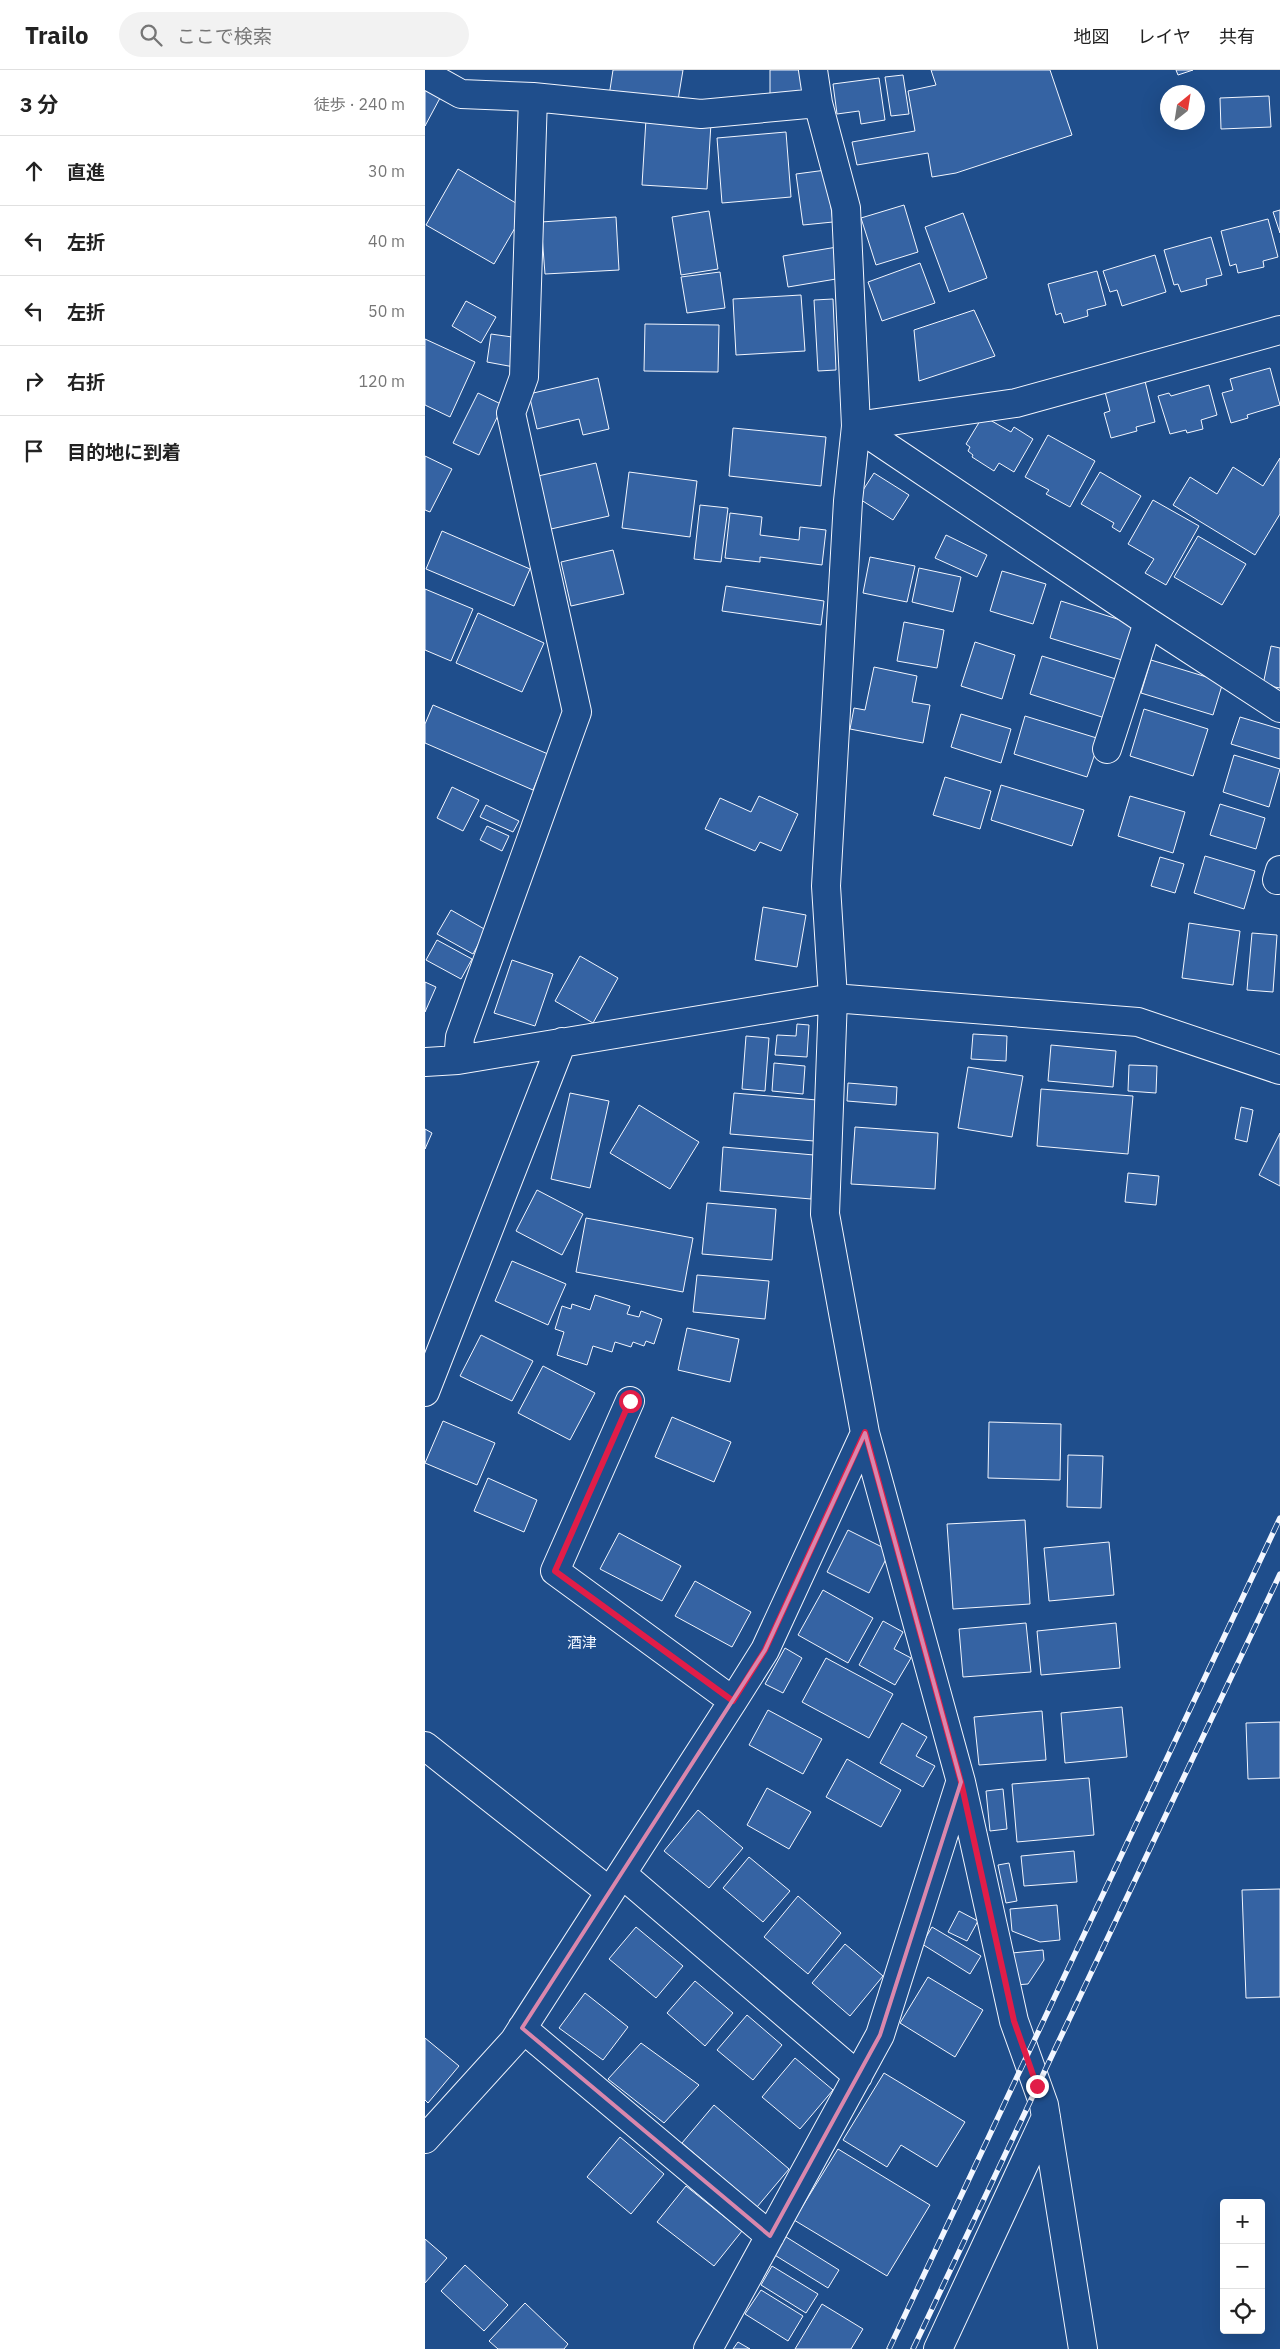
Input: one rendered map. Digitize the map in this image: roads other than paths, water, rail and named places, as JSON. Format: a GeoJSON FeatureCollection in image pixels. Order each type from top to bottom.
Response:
{"type":"FeatureCollection","features":[{"type":"Feature","properties":{"kind":"street"},"geometry":{"type":"LineString","coordinates":[[813,70],[818,103],[846,208],[856,426],[848,501],[826,886],[833,998],[825,1214],[865,1432],[961,1782],[1014,2021],[1045,2111],[1083,2349]]}},
{"type":"Feature","properties":{"kind":"street"},"geometry":{"type":"LineString","coordinates":[[425,74],[461,94],[533,97],[701,114],[818,103]]}},
{"type":"Feature","properties":{"kind":"street"},"geometry":{"type":"LineString","coordinates":[[458,1060],[460,1037],[577,712],[511,413],[524,376],[533,97]]}},
{"type":"Feature","properties":{"kind":"street"},"geometry":{"type":"LineString","coordinates":[[856,426],[1015,403],[1280,330]]}},
{"type":"Feature","properties":{"kind":"street"},"geometry":{"type":"LineString","coordinates":[[856,426],[1280,708]]}},
{"type":"Feature","properties":{"kind":"street"},"geometry":{"type":"LineString","coordinates":[[1107,749],[1148,622]]}},
{"type":"Feature","properties":{"kind":"street"},"geometry":{"type":"LineString","coordinates":[[425,1062],[458,1060],[833,998],[1138,1022],[1280,1070]]}},
{"type":"Feature","properties":{"kind":"street"},"geometry":{"type":"LineString","coordinates":[[425,1392],[562,1042]]}},
{"type":"Feature","properties":{"kind":"street"},"geometry":{"type":"LineString","coordinates":[[630,1401],[555,1571],[733,1701]]}},
{"type":"Feature","properties":{"kind":"street"},"geometry":{"type":"LineString","coordinates":[[428,2129],[514,2041],[765,1650],[865,1432]]}},
{"type":"Feature","properties":{"kind":"street"},"geometry":{"type":"LineString","coordinates":[[425,1746],[616,1883],[858,2076]]}},
{"type":"Feature","properties":{"kind":"street"},"geometry":{"type":"LineString","coordinates":[[708,2349],[880,2035],[961,1782]]}},
{"type":"Feature","properties":{"kind":"street"},"geometry":{"type":"LineString","coordinates":[[522,2028],[770,2236]]}},
{"type":"Feature","properties":{"kind":"street"},"geometry":{"type":"LineString","coordinates":[[938,2349],[1045,2111]]}},
{"type":"Feature","properties":{"kind":"railway"},"geometry":{"type":"LineString","coordinates":[[889,2349],[1280,1518]]}},
{"type":"Feature","properties":{"kind":"railway"},"geometry":{"type":"LineString","coordinates":[[913,2349],[1280,1574]]}},
{"type":"Feature","properties":{"kind":"district","name":"酒津"},"geometry":{"type":"Point","coordinates":[582,1642]}}]}
